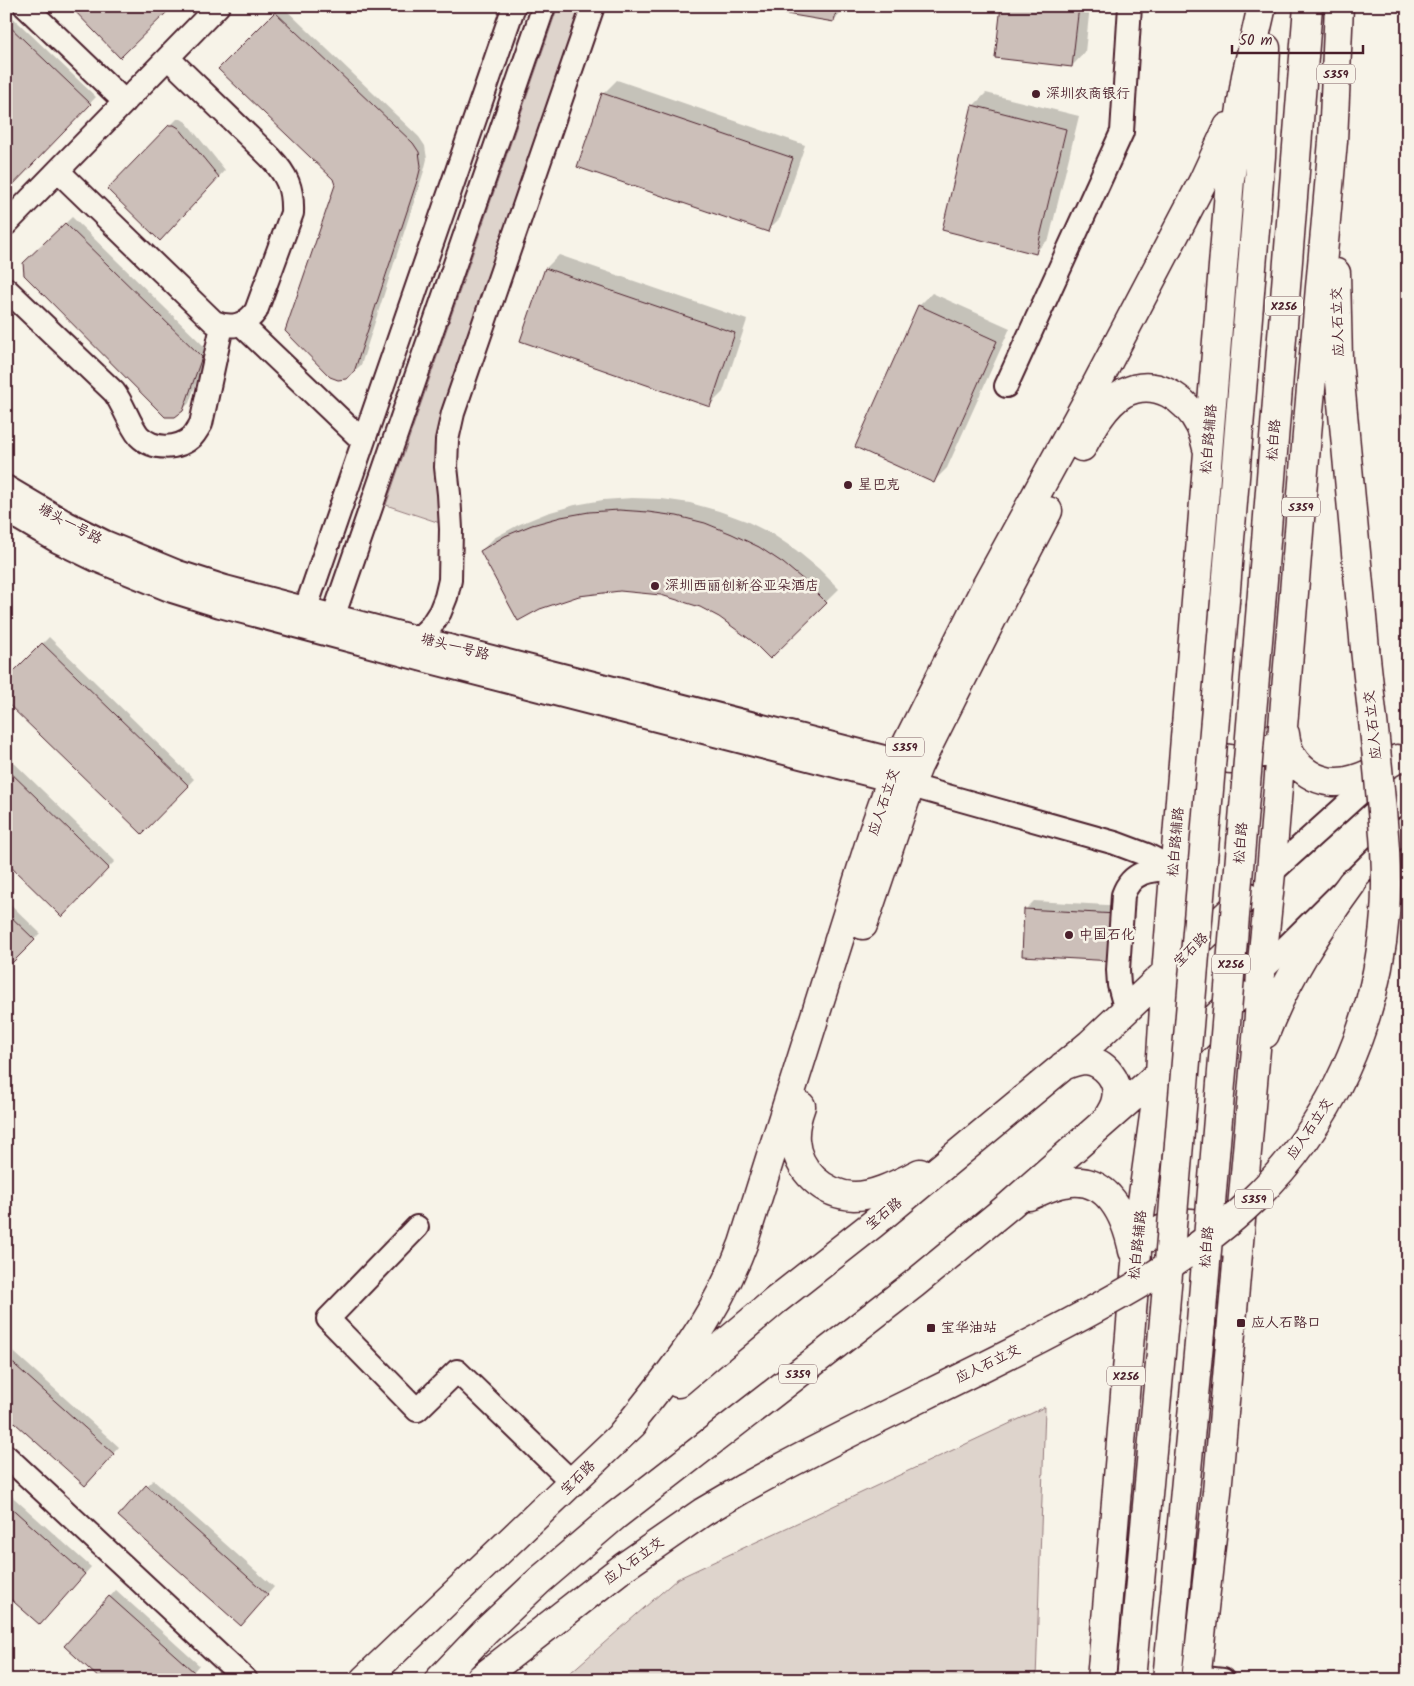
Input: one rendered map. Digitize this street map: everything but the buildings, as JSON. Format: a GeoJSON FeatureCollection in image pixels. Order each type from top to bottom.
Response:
{"type":"FeatureCollection","features":[{"type":"Feature","properties":{"kind":"main road","name":"松白路辅路"},"geometry":{"type":"LineString","coordinates":[[1101,1680],[1140,1216],[1160,1073],[1174,869],[1230,178],[1246,76],[1262,6]]}},
{"type":"Feature","properties":{"kind":"main road","name":"X256"},"geometry":{"type":"LineString","coordinates":[[1131,1680],[1166,1309],[1225,601],[1261,156],[1268,6]]}},
{"type":"Feature","properties":{"kind":"main road","name":"松白路"},"geometry":{"type":"LineString","coordinates":[[1167,1680],[1201,1322],[1261,605],[1308,6]]}},
{"type":"Feature","properties":{"kind":"main road","name":"S359"},"geometry":{"type":"LineString","coordinates":[[440,1680],[485,1632],[540,1580],[615,1516],[914,1284],[1010,1206],[1160,1073],[1261,972],[1333,141],[1339,6]]}},
{"type":"Feature","properties":{"kind":"main road","name":"应人石立交"},"geometry":{"type":"LineString","coordinates":[[620,1436],[667,1379],[690,1347],[718,1303],[733,1272],[904,773],[984,590],[1096,385],[1203,181],[1229,126],[1246,76]]}},
{"type":"Feature","properties":{"kind":"main road","name":"应人石立交"},"geometry":{"type":"LineString","coordinates":[[479,1680],[625,1566],[703,1512],[797,1458],[1036,1340],[1106,1303],[1191,1250],[1251,1202],[1278,1174],[1330,1102],[1349,1063],[1368,1009],[1380,963],[1385,912],[1386,862],[1338,360],[1333,141]]}},
{"type":"Feature","properties":{"kind":"main road"},"geometry":{"type":"LineString","coordinates":[[969,1144],[941,1162],[901,1182],[871,1193],[856,1196],[840,1194],[825,1188],[803,1166],[797,1153],[795,1139],[798,1113],[904,773],[1006,591],[1088,435],[1110,404],[1124,394],[1142,388],[1156,388],[1174,395],[1189,409],[1200,426],[1208,451]]}},
{"type":"Feature","properties":{"kind":"main road"},"geometry":{"type":"LineString","coordinates":[[1187,711],[1191,727],[1198,741],[1210,752],[1224,758],[1239,760],[1254,757],[1268,749],[1278,737],[1284,720]]}},
{"type":"Feature","properties":{"kind":"main road"},"geometry":{"type":"LineString","coordinates":[[1284,720],[1286,745],[1292,758],[1304,771],[1319,779],[1340,782],[1356,779],[1402,756]]}},
{"type":"Feature","properties":{"kind":"main road","name":"宝石路"},"geometry":{"type":"LineString","coordinates":[[364,1680],[674,1386],[737,1332],[873,1224],[1126,1012],[1271,873]]}},
{"type":"Feature","properties":{"kind":"main road"},"geometry":{"type":"LineString","coordinates":[[1255,1061],[1274,1011],[1294,969],[1320,927],[1352,883]]}},
{"type":"Feature","properties":{"kind":"main road","name":"X256"},"geometry":{"type":"LineString","coordinates":[[1196,1678],[1236,1278],[1261,972]]}},
{"type":"Feature","properties":{"kind":"main road"},"geometry":{"type":"LineString","coordinates":[[1063,1066],[1086,1060],[1101,1066],[1113,1077],[1116,1098],[1113,1109],[1106,1120]]}},
{"type":"Feature","properties":{"kind":"main road"},"geometry":{"type":"LineString","coordinates":[[1010,1206],[1066,1182],[1085,1182],[1101,1189],[1113,1201],[1122,1216],[1130,1237],[1136,1264]]}},
{"type":"Feature","properties":{"kind":"main road"},"geometry":{"type":"LineString","coordinates":[[1136,1264],[1144,1248],[1154,1235],[1167,1226],[1184,1222],[1200,1224],[1215,1231],[1226,1243],[1234,1262],[1236,1278]]}},
{"type":"Feature","properties":{"kind":"street"},"geometry":{"type":"LineString","coordinates":[[25,6],[125,102]]}},
{"type":"Feature","properties":{"kind":"street"},"geometry":{"type":"LineString","coordinates":[[6,224],[218,6]]}},
{"type":"Feature","properties":{"kind":"street"},"geometry":{"type":"LineString","coordinates":[[302,618],[514,6]]}},
{"type":"Feature","properties":{"kind":"street"},"geometry":{"type":"LineString","coordinates":[[330,625],[544,6]]}},
{"type":"Feature","properties":{"kind":"street"},"geometry":{"type":"LineString","coordinates":[[420,638],[440,612],[450,580],[451,529],[446,467],[447,440],[453,413],[593,6]]}},
{"type":"Feature","properties":{"kind":"street"},"geometry":{"type":"LineString","coordinates":[[1006,386],[1122,132],[1130,6]]}},
{"type":"Feature","properties":{"kind":"street"},"geometry":{"type":"LineString","coordinates":[[58,171],[214,322],[232,325],[250,319],[256,311],[292,213],[292,198],[288,182],[276,163],[168,58]]}},
{"type":"Feature","properties":{"kind":"street"},"geometry":{"type":"LineString","coordinates":[[6,289],[114,392],[140,437],[153,445],[167,447],[181,444],[193,436],[201,424],[232,325]]}},
{"type":"Feature","properties":{"kind":"street"},"geometry":{"type":"LineString","coordinates":[[232,325],[363,441]]}},
{"type":"Feature","properties":{"kind":"street","name":"塘头一号路"},"geometry":{"type":"LineString","coordinates":[[6,487],[67,524],[144,559],[225,587],[302,618]]}},
{"type":"Feature","properties":{"kind":"street","name":"塘头一号路"},"geometry":{"type":"LineString","coordinates":[[6,511],[57,541],[137,578],[220,606],[302,618],[904,773]]}},
{"type":"Feature","properties":{"kind":"street","name":"塘头一号路"},"geometry":{"type":"LineString","coordinates":[[330,625],[420,638],[904,773]]}},
{"type":"Feature","properties":{"kind":"street","name":"宝石路"},"geometry":{"type":"LineString","coordinates":[[1271,873],[1402,756]]}},
{"type":"Feature","properties":{"kind":"street"},"geometry":{"type":"LineString","coordinates":[[904,773],[1116,843],[1147,855],[1174,869]]}},
{"type":"Feature","properties":{"kind":"street"},"geometry":{"type":"LineString","coordinates":[[1261,972],[1408,826]]}},
{"type":"Feature","properties":{"kind":"street"},"geometry":{"type":"LineString","coordinates":[[1126,1012],[1119,985],[1118,970],[1123,895],[1126,887],[1132,880],[1143,872],[1174,869]]}},
{"type":"Feature","properties":{"kind":"street"},"geometry":{"type":"LineString","coordinates":[[417,1227],[328,1319],[417,1410],[457,1371],[573,1483]]}},
{"type":"Feature","properties":{"kind":"street"},"geometry":{"type":"LineString","coordinates":[[6,1456],[246,1680]]}},
{"type":"Feature","properties":{"kind":"street"},"geometry":{"type":"LineString","coordinates":[[1196,1678],[1223,1680]]}},
{"type":"Feature","properties":{"kind":"shaded area"},"geometry":{"type":"Polygon","coordinates":[[[558,6],[582,6],[442,410],[436,438],[435,467],[440,523],[386,505],[558,6]]]}},
{"type":"Feature","properties":{"kind":"shaded area"},"geometry":{"type":"Polygon","coordinates":[[[1045,1407],[1036,1680],[562,1680],[677,1579],[1045,1407]]]}},
{"type":"Feature","properties":{"kind":"waterway"},"geometry":{"type":"LineString","coordinates":[[1404,416],[1408,420]]}},
{"type":"Feature","properties":{"kind":"place","name":"深圳农商银行"},"geometry":{"type":"Point","coordinates":[1036,94]}},
{"type":"Feature","properties":{"kind":"place","name":"星巴克"},"geometry":{"type":"Point","coordinates":[848,485]}},
{"type":"Feature","properties":{"kind":"place","name":"深圳西丽创新谷亚朵酒店"},"geometry":{"type":"Point","coordinates":[655,586]}},
{"type":"Feature","properties":{"kind":"place","name":"中国石化"},"geometry":{"type":"Point","coordinates":[1069,935]}},
{"type":"Feature","properties":{"kind":"place","name":"应人石路口"},"geometry":{"type":"Point","coordinates":[1241,1323]}},
{"type":"Feature","properties":{"kind":"place","name":"宝华油站"},"geometry":{"type":"Point","coordinates":[931,1328]}}]}
